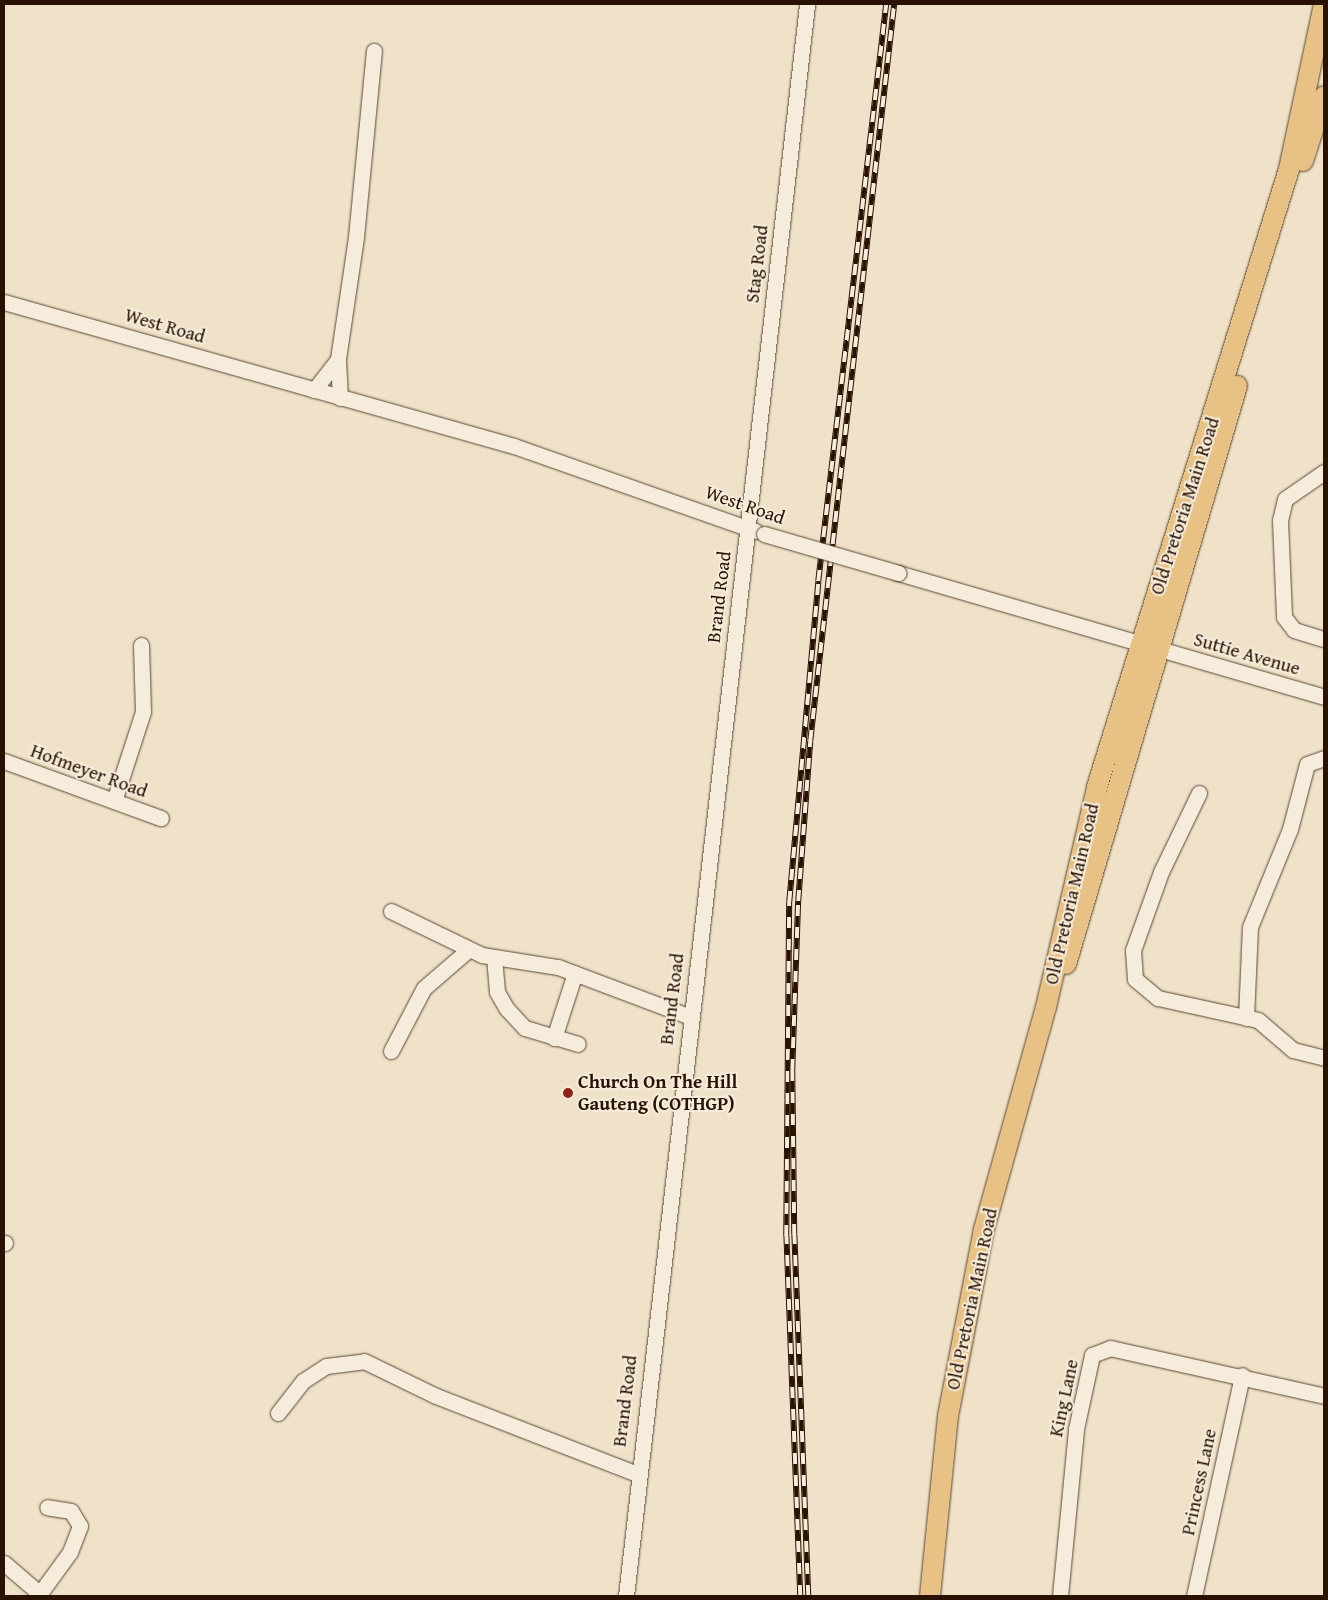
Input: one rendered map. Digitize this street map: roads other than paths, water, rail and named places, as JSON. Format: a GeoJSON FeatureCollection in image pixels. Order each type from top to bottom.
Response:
{"type":"FeatureCollection","features":[{"type":"Feature","properties":{"kind":"main road","name":"Old Pretoria Main Road"},"geometry":{"type":"LineString","coordinates":[[930,1596],[948,1416],[971,1288],[1046,1007],[1081,844],[1140,641],[1228,378],[1289,169],[1324,4]]}},
{"type":"Feature","properties":{"kind":"main road","name":"Old Pretoria Main Road"},"geometry":{"type":"LineString","coordinates":[[1046,1007],[1070,950],[1324,96]]}},
{"type":"Feature","properties":{"kind":"street","name":"Stag Road"},"geometry":{"type":"LineString","coordinates":[[747,529],[807,4]]}},
{"type":"Feature","properties":{"kind":"street"},"geometry":{"type":"LineString","coordinates":[[340,398],[338,359],[356,238],[374,51]]}},
{"type":"Feature","properties":{"kind":"street","name":"West Road"},"geometry":{"type":"LineString","coordinates":[[4,302],[514,446],[747,529],[1140,641]]}},
{"type":"Feature","properties":{"kind":"street"},"geometry":{"type":"LineString","coordinates":[[314,390],[338,359]]}},
{"type":"Feature","properties":{"kind":"street"},"geometry":{"type":"LineString","coordinates":[[1324,472],[1286,499],[1280,520],[1284,617],[1294,630],[1324,638]]}},
{"type":"Feature","properties":{"kind":"street","name":"Brand Road"},"geometry":{"type":"LineString","coordinates":[[626,1596],[637,1474],[747,529]]}},
{"type":"Feature","properties":{"kind":"street","name":"Suttie Avenue"},"geometry":{"type":"LineString","coordinates":[[1140,641],[1159,649],[1324,697]]}},
{"type":"Feature","properties":{"kind":"street"},"geometry":{"type":"LineString","coordinates":[[114,801],[143,712],[141,645]]}},
{"type":"Feature","properties":{"kind":"street"},"geometry":{"type":"LineString","coordinates":[[1246,1018],[1250,927],[1290,829],[1307,764],[1324,758]]}},
{"type":"Feature","properties":{"kind":"street","name":"Hofmeyer Road"},"geometry":{"type":"LineString","coordinates":[[4,761],[161,818]]}},
{"type":"Feature","properties":{"kind":"street"},"geometry":{"type":"LineString","coordinates":[[1199,793],[1161,872],[1133,950],[1135,979],[1158,998],[1246,1018],[1270,1029],[1293,1050],[1324,1057]]}},
{"type":"Feature","properties":{"kind":"street"},"geometry":{"type":"LineString","coordinates":[[391,911],[468,950],[575,973],[690,1017]]}},
{"type":"Feature","properties":{"kind":"street"},"geometry":{"type":"LineString","coordinates":[[391,1051],[424,988],[468,950]]}},
{"type":"Feature","properties":{"kind":"street"},"geometry":{"type":"LineString","coordinates":[[494,957],[498,992],[507,1009],[525,1028],[578,1044]]}},
{"type":"Feature","properties":{"kind":"street"},"geometry":{"type":"LineString","coordinates":[[554,1038],[575,973]]}},
{"type":"Feature","properties":{"kind":"street","name":"King Lane"},"geometry":{"type":"LineString","coordinates":[[1060,1596],[1076,1430],[1092,1355],[1110,1348],[1242,1376],[1324,1396]]}},
{"type":"Feature","properties":{"kind":"street","name":"Brand Road"},"geometry":{"type":"LineString","coordinates":[[278,1414],[304,1381],[326,1366],[364,1361],[436,1396],[637,1474]]}},
{"type":"Feature","properties":{"kind":"street","name":"Princess Lane"},"geometry":{"type":"LineString","coordinates":[[1194,1596],[1242,1376]]}},
{"type":"Feature","properties":{"kind":"street"},"geometry":{"type":"LineString","coordinates":[[4,1563],[39,1595],[70,1552],[80,1526],[71,1511],[47,1507]]}},
{"type":"Feature","properties":{"kind":"railway"},"geometry":{"type":"LineString","coordinates":[[800,1596],[786,1236],[789,902],[818,581],[886,4]]}},
{"type":"Feature","properties":{"kind":"railway"},"geometry":{"type":"LineString","coordinates":[[808,1596],[794,1235],[792,1070],[798,901],[810,741],[894,4]]}},
{"type":"Feature","properties":{"kind":"place","name":"Church On The Hill Gauteng (COTHGP)"},"geometry":{"type":"Point","coordinates":[568,1093]}}]}
